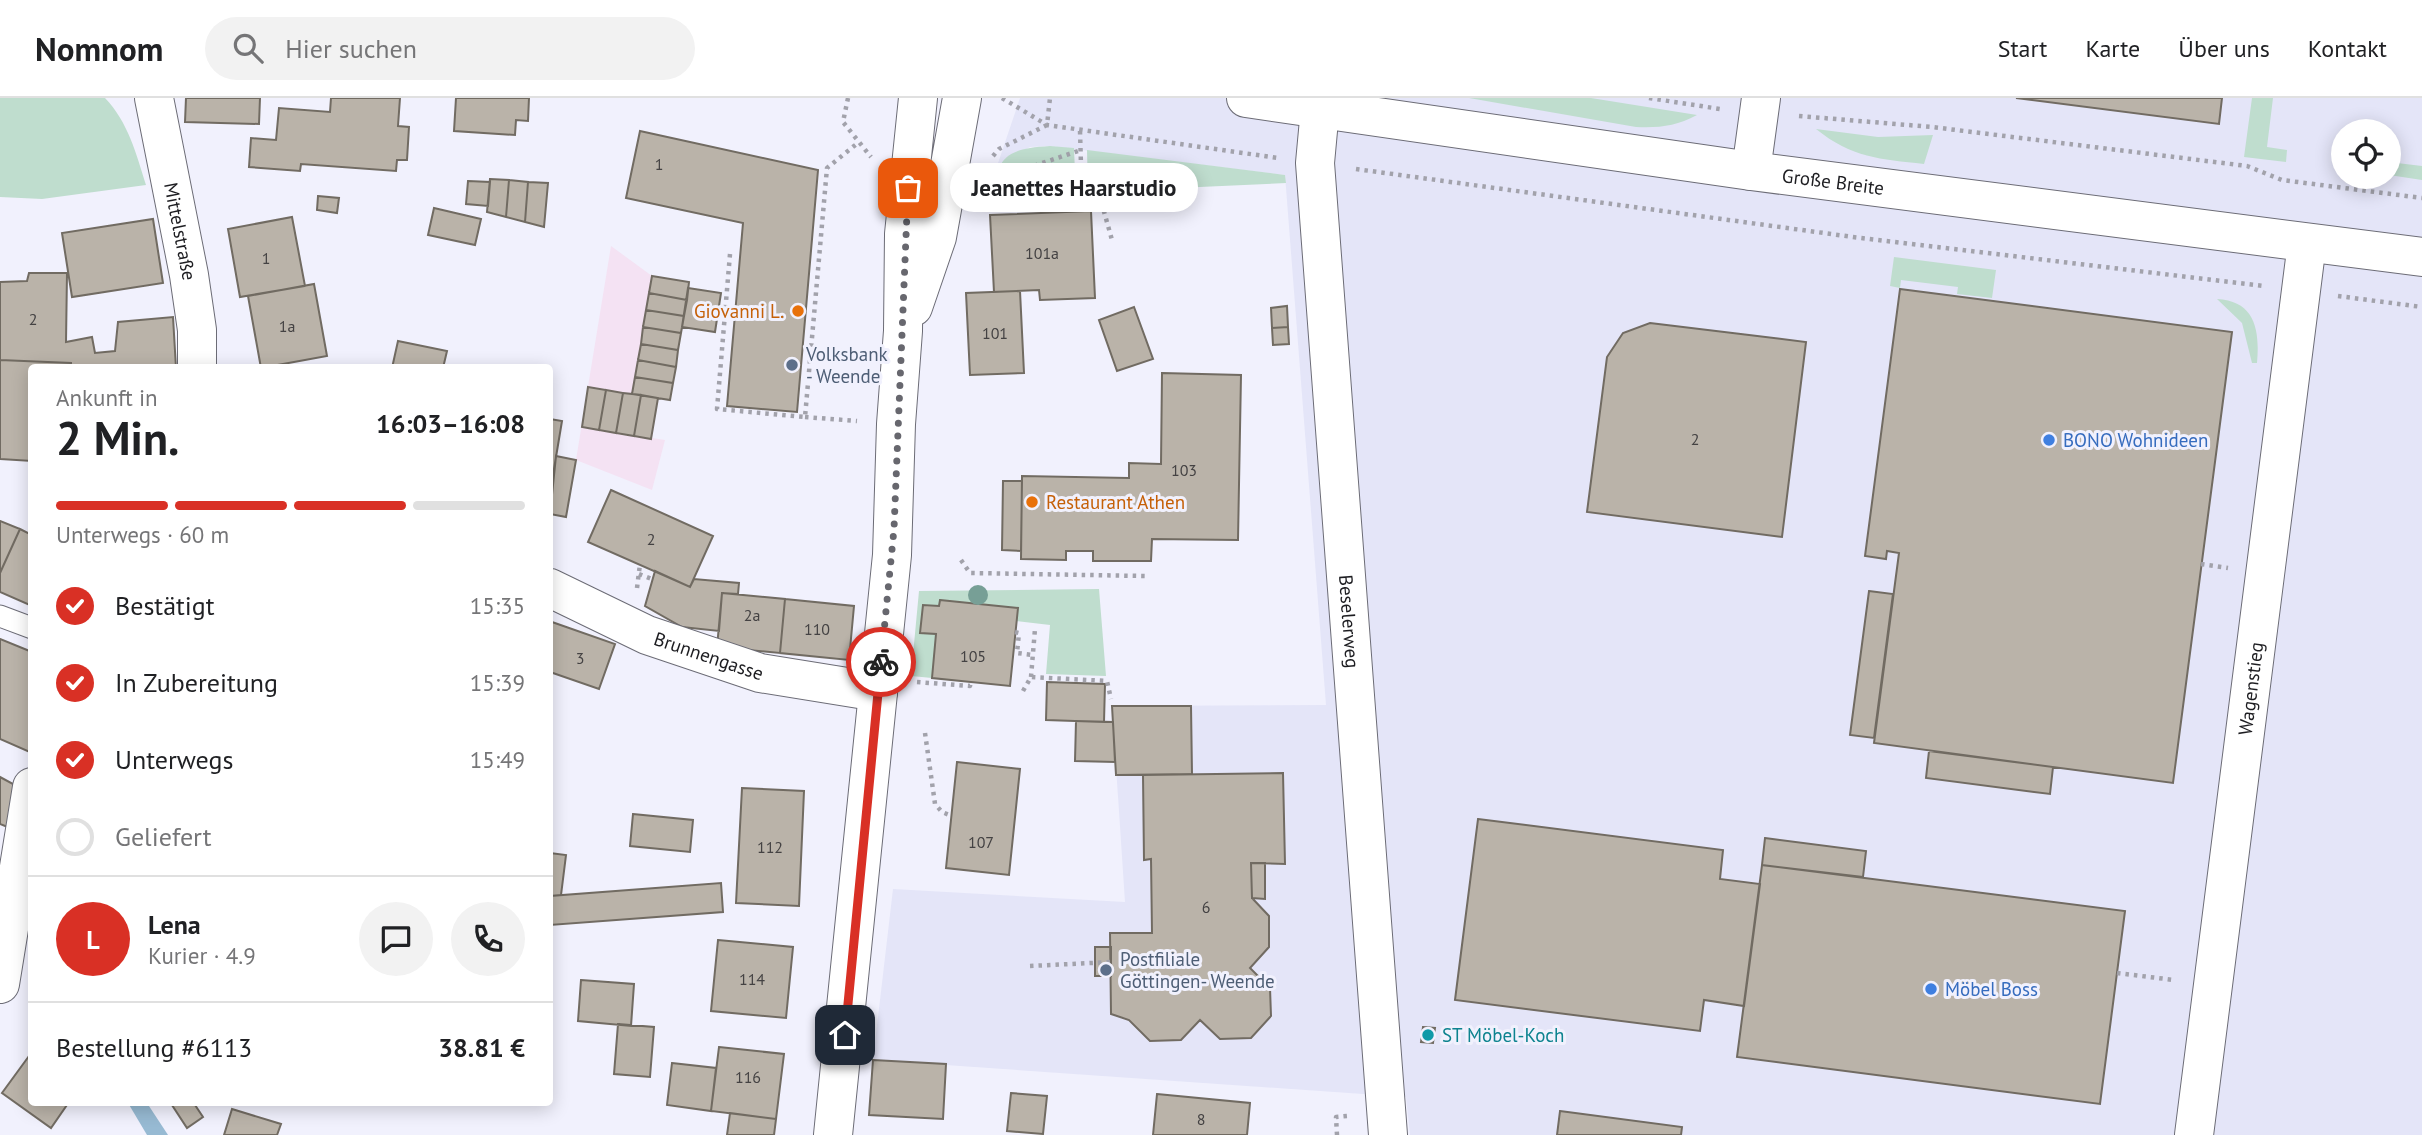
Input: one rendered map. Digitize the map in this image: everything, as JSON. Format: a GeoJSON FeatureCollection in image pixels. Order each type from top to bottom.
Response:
{"type":"FeatureCollection","features":[{"type":"Feature","properties":{"kind":"street","name":"Mittelstraße"},"geometry":{"type":"LineString","coordinates":[[154,98],[189,275],[199,364]]}},
{"type":"Feature","properties":{"kind":"street"},"geometry":{"type":"LineString","coordinates":[[833,1135],[892,555],[896,424],[903,331],[904,234],[918,98]]}},
{"type":"Feature","properties":{"kind":"street"},"geometry":{"type":"LineString","coordinates":[[903,331],[937,237],[962,98]]}},
{"type":"Feature","properties":{"kind":"street","name":"Große Breite"},"geometry":{"type":"LineString","coordinates":[[1246,98],[1751,171],[2422,257]]}},
{"type":"Feature","properties":{"kind":"street"},"geometry":{"type":"LineString","coordinates":[[1751,171],[1760,98]]}},
{"type":"Feature","properties":{"kind":"street","name":"Beselerweg"},"geometry":{"type":"LineString","coordinates":[[1320,110],[1315,163],[1388,1135]]}},
{"type":"Feature","properties":{"kind":"street","name":"Wagenstieg"},"geometry":{"type":"LineString","coordinates":[[2194,1135],[2307,243]]}},
{"type":"Feature","properties":{"kind":"street","name":"Brunnengasse"},"geometry":{"type":"LineString","coordinates":[[553,589],[647,635],[760,673],[878,692]]}},
{"type":"Feature","properties":{"kind":"street"},"geometry":{"type":"LineString","coordinates":[[0,984],[28,804]]}},
{"type":"Feature","properties":{"kind":"lane"},"geometry":{"type":"LineString","coordinates":[[0,616],[28,626]]}},
{"type":"Feature","properties":{"kind":"path"},"geometry":{"type":"LineString","coordinates":[[1002,98],[1047,124],[1080,131],[1853,237],[2422,307]]}},
{"type":"Feature","properties":{"kind":"path"},"geometry":{"type":"LineString","coordinates":[[1932,127],[2247,166],[2282,180],[2422,198]]}},
{"type":"Feature","properties":{"kind":"path"},"geometry":{"type":"LineString","coordinates":[[1080,131],[1082,199],[1103,208],[1112,240]]}},
{"type":"Feature","properties":{"kind":"path"},"geometry":{"type":"LineString","coordinates":[[806,417],[827,168],[859,142]]}},
{"type":"Feature","properties":{"kind":"path"},"geometry":{"type":"LineString","coordinates":[[982,170],[981,183],[1081,150]]}},
{"type":"Feature","properties":{"kind":"path"},"geometry":{"type":"LineString","coordinates":[[730,254],[717,410],[896,424]]}},
{"type":"Feature","properties":{"kind":"path"},"geometry":{"type":"LineString","coordinates":[[961,559],[970,573],[1146,576]]}},
{"type":"Feature","properties":{"kind":"path"},"geometry":{"type":"LineString","coordinates":[[639,574],[653,579]]}},
{"type":"Feature","properties":{"kind":"path"},"geometry":{"type":"LineString","coordinates":[[1023,691],[1031,677],[1035,629]]}},
{"type":"Feature","properties":{"kind":"path"},"geometry":{"type":"LineString","coordinates":[[1015,632],[1019,633],[1017,653],[1033,655]]}},
{"type":"Feature","properties":{"kind":"path"},"geometry":{"type":"LineString","coordinates":[[1031,677],[1107,681],[1111,699]]}},
{"type":"Feature","properties":{"kind":"path"},"geometry":{"type":"LineString","coordinates":[[957,685],[970,686],[971,682]]}},
{"type":"Feature","properties":{"kind":"path"},"geometry":{"type":"LineString","coordinates":[[925,733],[935,804],[942,812],[952,816]]}},
{"type":"Feature","properties":{"kind":"path"},"geometry":{"type":"LineString","coordinates":[[1030,966],[1111,962]]}},
{"type":"Feature","properties":{"kind":"path"},"geometry":{"type":"LineString","coordinates":[[2117,973],[2214,985]]}},
{"type":"Feature","properties":{"kind":"shaded area"},"geometry":{"type":"Polygon","coordinates":[[[1020,98],[2422,98],[2422,1135],[1410,1135],[1406,1097],[873,1060],[893,889],[1125,902],[1112,706],[1326,705],[1285,175],[1050,146],[1030,147],[1001,163],[995,172],[1020,98]]]}},
{"type":"Feature","properties":{"kind":"shaded area"},"geometry":{"type":"Polygon","coordinates":[[[611,246],[652,276],[689,282],[670,400],[658,399],[652,438],[665,440],[652,490],[576,460],[611,246]]]}},
{"type":"Feature","properties":{"kind":"green space"},"geometry":{"type":"Polygon","coordinates":[[[0,98],[105,98],[120,117],[135,150],[146,185],[42,199],[0,197],[0,98]]]}},
{"type":"Feature","properties":{"kind":"green space"},"geometry":{"type":"Polygon","coordinates":[[[1469,98],[1591,98],[1697,115],[1668,126],[1636,127],[1469,98]]]}},
{"type":"Feature","properties":{"kind":"green space"},"geometry":{"type":"Polygon","coordinates":[[[2252,98],[2273,98],[2267,147],[2287,150],[2286,162],[2244,157],[2252,98]]]}},
{"type":"Feature","properties":{"kind":"green space"},"geometry":{"type":"Polygon","coordinates":[[[1816,129],[1878,137],[1933,135],[1924,164],[1854,152],[1816,129]]]}},
{"type":"Feature","properties":{"kind":"green space"},"geometry":{"type":"Polygon","coordinates":[[[1050,146],[1074,148],[1076,197],[993,207],[996,178],[1004,160],[1020,150],[1050,146]]]}},
{"type":"Feature","properties":{"kind":"green space"},"geometry":{"type":"Polygon","coordinates":[[[1087,150],[1285,175],[1286,183],[1088,192],[1087,150]]]}},
{"type":"Feature","properties":{"kind":"green space"},"geometry":{"type":"Polygon","coordinates":[[[2401,163],[2422,166],[2422,180],[2401,177],[2401,163]]]}},
{"type":"Feature","properties":{"kind":"green space"},"geometry":{"type":"Polygon","coordinates":[[[1894,257],[1996,270],[1992,298],[1957,294],[1958,287],[1901,280],[1900,288],[1890,286],[1894,257]]]}},
{"type":"Feature","properties":{"kind":"green space"},"geometry":{"type":"Polygon","coordinates":[[[2217,299],[2240,305],[2252,319],[2256,329],[2257,363],[2252,363],[2242,323],[2217,299]]]}},
{"type":"Feature","properties":{"kind":"green space"},"geometry":{"type":"Polygon","coordinates":[[[1099,589],[1106,676],[1046,674],[1050,625],[1016,621],[1017,608],[940,600],[939,606],[923,605],[920,633],[936,634],[932,678],[911,676],[919,591],[1099,589]]]}},
{"type":"Feature","properties":{"kind":"water"},"geometry":{"type":"Polygon","coordinates":[[[130,1106],[149,1106],[168,1135],[147,1135],[130,1106]]]}},
{"type":"Feature","properties":{"kind":"building"},"geometry":{"type":"Polygon","coordinates":[[[186,98],[260,98],[259,124],[185,122],[186,98]]]}},
{"type":"Feature","properties":{"kind":"building"},"geometry":{"type":"Polygon","coordinates":[[[331,98],[400,98],[398,126],[409,127],[407,160],[397,160],[396,171],[301,164],[300,171],[249,167],[251,138],[276,140],[279,108],[330,112],[331,98]]]}},
{"type":"Feature","properties":{"kind":"building"},"geometry":{"type":"Polygon","coordinates":[[[456,98],[529,98],[528,121],[516,120],[515,135],[454,131],[456,98]]]}},
{"type":"Feature","properties":{"kind":"building"},"geometry":{"type":"Polygon","coordinates":[[[2016,98],[2222,98],[2219,124],[2016,98]]]}},
{"type":"Feature","properties":{"kind":"building"},"geometry":{"type":"Polygon","coordinates":[[[640,131],[818,170],[797,412],[727,406],[743,223],[626,198],[640,131]]]}},
{"type":"Feature","properties":{"kind":"building"},"geometry":{"type":"Polygon","coordinates":[[[490,179],[509,180],[506,217],[487,212],[490,179]]]}},
{"type":"Feature","properties":{"kind":"building"},"geometry":{"type":"Polygon","coordinates":[[[509,180],[528,182],[525,222],[506,217],[509,180]]]}},
{"type":"Feature","properties":{"kind":"building"},"geometry":{"type":"Polygon","coordinates":[[[468,181],[490,182],[488,206],[466,204],[468,181]]]}},
{"type":"Feature","properties":{"kind":"building"},"geometry":{"type":"Polygon","coordinates":[[[528,182],[548,183],[544,227],[525,222],[528,182]]]}},
{"type":"Feature","properties":{"kind":"building"},"geometry":{"type":"Polygon","coordinates":[[[318,196],[339,198],[337,213],[317,210],[318,196]]]}},
{"type":"Feature","properties":{"kind":"building"},"geometry":{"type":"Polygon","coordinates":[[[434,208],[481,219],[475,245],[428,235],[434,208]]]}},
{"type":"Feature","properties":{"kind":"building"},"geometry":{"type":"Polygon","coordinates":[[[1091,211],[1095,298],[1040,300],[1039,290],[994,292],[990,215],[1091,211]]]}},
{"type":"Feature","properties":{"kind":"building"},"geometry":{"type":"Polygon","coordinates":[[[292,217],[305,286],[240,297],[228,229],[292,217]]]}},
{"type":"Feature","properties":{"kind":"building"},"geometry":{"type":"Polygon","coordinates":[[[153,219],[163,283],[72,297],[62,233],[153,219]]]}},
{"type":"Feature","properties":{"kind":"building"},"geometry":{"type":"Polygon","coordinates":[[[29,273],[67,273],[66,342],[92,337],[95,353],[115,351],[118,322],[173,317],[176,364],[71,364],[0,360],[0,282],[27,281],[29,273]]]}},
{"type":"Feature","properties":{"kind":"building"},"geometry":{"type":"Polygon","coordinates":[[[652,276],[689,282],[687,300],[649,293],[652,276]]]}},
{"type":"Feature","properties":{"kind":"building"},"geometry":{"type":"Polygon","coordinates":[[[314,284],[327,356],[283,364],[260,364],[248,296],[314,284]]]}},
{"type":"Feature","properties":{"kind":"building"},"geometry":{"type":"Polygon","coordinates":[[[688,288],[721,293],[715,332],[682,327],[688,288]]]}},
{"type":"Feature","properties":{"kind":"building","name":"BONO Wohnideen"},"geometry":{"type":"Polygon","coordinates":[[[1900,289],[2232,332],[2173,783],[1874,743],[1899,553],[1887,551],[1886,559],[1865,556],[1900,289]]]}},
{"type":"Feature","properties":{"kind":"building"},"geometry":{"type":"Polygon","coordinates":[[[1020,291],[1024,373],[970,375],[966,293],[1020,291]]]}},
{"type":"Feature","properties":{"kind":"building"},"geometry":{"type":"Polygon","coordinates":[[[649,293],[687,300],[684,316],[646,310],[649,293]]]}},
{"type":"Feature","properties":{"kind":"building"},"geometry":{"type":"Polygon","coordinates":[[[1287,306],[1288,327],[1272,328],[1271,308],[1287,306]]]}},
{"type":"Feature","properties":{"kind":"building"},"geometry":{"type":"Polygon","coordinates":[[[1134,307],[1153,359],[1117,371],[1099,320],[1134,307]]]}},
{"type":"Feature","properties":{"kind":"building"},"geometry":{"type":"Polygon","coordinates":[[[646,310],[684,316],[681,333],[643,327],[646,310]]]}},
{"type":"Feature","properties":{"kind":"building"},"geometry":{"type":"Polygon","coordinates":[[[1650,323],[1806,342],[1782,537],[1587,512],[1607,357],[1623,333],[1650,323]]]}},
{"type":"Feature","properties":{"kind":"building"},"geometry":{"type":"Polygon","coordinates":[[[643,327],[681,333],[678,350],[641,344],[643,327]]]}},
{"type":"Feature","properties":{"kind":"building"},"geometry":{"type":"Polygon","coordinates":[[[1288,327],[1289,344],[1273,345],[1272,328],[1288,327]]]}},
{"type":"Feature","properties":{"kind":"building"},"geometry":{"type":"Polygon","coordinates":[[[398,341],[447,351],[444,364],[393,364],[398,341]]]}},
{"type":"Feature","properties":{"kind":"building"},"geometry":{"type":"Polygon","coordinates":[[[641,344],[678,350],[676,367],[638,360],[641,344]]]}},
{"type":"Feature","properties":{"kind":"building"},"geometry":{"type":"Polygon","coordinates":[[[0,360],[71,363],[28,364],[28,461],[0,459],[0,360]]]}},
{"type":"Feature","properties":{"kind":"building"},"geometry":{"type":"Polygon","coordinates":[[[638,360],[676,367],[673,383],[635,377],[638,360]]]}},
{"type":"Feature","properties":{"kind":"building"},"geometry":{"type":"Polygon","coordinates":[[[1162,373],[1241,375],[1238,540],[1152,539],[1151,561],[1093,561],[1093,551],[1066,551],[1066,560],[1021,559],[1022,476],[1129,478],[1129,463],[1161,464],[1162,373]]]}},
{"type":"Feature","properties":{"kind":"building"},"geometry":{"type":"Polygon","coordinates":[[[635,377],[673,383],[670,400],[632,394],[635,377]]]}},
{"type":"Feature","properties":{"kind":"building"},"geometry":{"type":"Polygon","coordinates":[[[588,387],[606,390],[599,430],[582,427],[588,387]]]}},
{"type":"Feature","properties":{"kind":"building"},"geometry":{"type":"Polygon","coordinates":[[[606,390],[623,393],[616,433],[599,430],[606,390]]]}},
{"type":"Feature","properties":{"kind":"building"},"geometry":{"type":"Polygon","coordinates":[[[623,393],[641,395],[634,436],[616,433],[623,393]]]}},
{"type":"Feature","properties":{"kind":"building"},"geometry":{"type":"Polygon","coordinates":[[[641,395],[658,398],[651,439],[634,436],[641,395]]]}},
{"type":"Feature","properties":{"kind":"building"},"geometry":{"type":"Polygon","coordinates":[[[553,420],[562,421],[553,475],[553,420]]]}},
{"type":"Feature","properties":{"kind":"building"},"geometry":{"type":"Polygon","coordinates":[[[556,456],[576,460],[566,517],[553,515],[556,456]]]}},
{"type":"Feature","properties":{"kind":"building"},"geometry":{"type":"Polygon","coordinates":[[[1003,481],[1022,481],[1021,551],[1002,550],[1003,481]]]}},
{"type":"Feature","properties":{"kind":"building"},"geometry":{"type":"Polygon","coordinates":[[[611,490],[713,536],[690,587],[588,542],[611,490]]]}},
{"type":"Feature","properties":{"kind":"building"},"geometry":{"type":"Polygon","coordinates":[[[0,521],[20,529],[0,573],[0,521]]]}},
{"type":"Feature","properties":{"kind":"building"},"geometry":{"type":"Polygon","coordinates":[[[20,529],[28,533],[28,604],[0,592],[0,573],[20,529]]]}},
{"type":"Feature","properties":{"kind":"building"},"geometry":{"type":"Polygon","coordinates":[[[655,571],[690,587],[694,579],[739,583],[738,594],[722,593],[719,631],[682,627],[645,606],[655,571]]]}},
{"type":"Feature","properties":{"kind":"building"},"geometry":{"type":"Polygon","coordinates":[[[1869,591],[1893,594],[1874,738],[1850,735],[1869,591]]]}},
{"type":"Feature","properties":{"kind":"building"},"geometry":{"type":"Polygon","coordinates":[[[722,593],[785,599],[780,653],[717,647],[722,593]]]}},
{"type":"Feature","properties":{"kind":"building"},"geometry":{"type":"Polygon","coordinates":[[[785,599],[854,606],[849,660],[780,653],[785,599]]]}},
{"type":"Feature","properties":{"kind":"building"},"geometry":{"type":"Polygon","coordinates":[[[940,600],[1018,608],[1010,686],[932,678],[936,634],[920,633],[923,605],[939,606],[940,600]]]}},
{"type":"Feature","properties":{"kind":"building"},"geometry":{"type":"Polygon","coordinates":[[[553,622],[615,644],[599,689],[553,673],[553,622]]]}},
{"type":"Feature","properties":{"kind":"building"},"geometry":{"type":"Polygon","coordinates":[[[0,639],[28,650],[28,751],[0,739],[0,639]]]}},
{"type":"Feature","properties":{"kind":"building"},"geometry":{"type":"Polygon","coordinates":[[[1047,682],[1105,684],[1104,722],[1046,720],[1047,682]]]}},
{"type":"Feature","properties":{"kind":"building"},"geometry":{"type":"Polygon","coordinates":[[[1112,706],[1191,706],[1192,774],[1116,775],[1112,706]]]}},
{"type":"Feature","properties":{"kind":"building"},"geometry":{"type":"Polygon","coordinates":[[[1076,721],[1113,722],[1115,762],[1075,761],[1076,721]]]}},
{"type":"Feature","properties":{"kind":"building"},"geometry":{"type":"Polygon","coordinates":[[[1929,751],[2053,767],[2050,794],[1926,778],[1929,751]]]}},
{"type":"Feature","properties":{"kind":"building"},"geometry":{"type":"Polygon","coordinates":[[[957,762],[1020,769],[1009,875],[946,868],[957,762]]]}},
{"type":"Feature","properties":{"kind":"building"},"geometry":{"type":"Polygon","coordinates":[[[1283,773],[1285,864],[1251,863],[1252,898],[1269,916],[1269,947],[1250,968],[1270,988],[1271,1016],[1251,1038],[1220,1039],[1200,1020],[1181,1040],[1150,1041],[1129,1020],[1111,1014],[1110,933],[1152,933],[1151,859],[1144,860],[1143,775],[1283,773]]]}},
{"type":"Feature","properties":{"kind":"building"},"geometry":{"type":"Polygon","coordinates":[[[0,777],[15,785],[10,828],[0,824],[0,777]]]}},
{"type":"Feature","properties":{"kind":"building"},"geometry":{"type":"Polygon","coordinates":[[[742,788],[804,791],[799,906],[736,903],[742,788]]]}},
{"type":"Feature","properties":{"kind":"building"},"geometry":{"type":"Polygon","coordinates":[[[633,814],[693,820],[690,852],[630,846],[633,814]]]}},
{"type":"Feature","properties":{"kind":"building"},"geometry":{"type":"Polygon","coordinates":[[[1478,819],[1723,850],[1720,879],[1760,884],[1744,1006],[1704,1000],[1700,1031],[1455,1000],[1478,819]]]}},
{"type":"Feature","properties":{"kind":"building"},"geometry":{"type":"Polygon","coordinates":[[[1765,838],[1866,851],[1863,877],[1762,865],[1765,838]]]}},
{"type":"Feature","properties":{"kind":"building"},"geometry":{"type":"Polygon","coordinates":[[[553,853],[566,855],[561,895],[553,896],[553,853]]]}},
{"type":"Feature","properties":{"kind":"building"},"geometry":{"type":"Polygon","coordinates":[[[1251,863],[1265,863],[1265,899],[1252,898],[1251,863]]]}},
{"type":"Feature","properties":{"kind":"building","name":"Möbel Boss"},"geometry":{"type":"Polygon","coordinates":[[[1762,865],[2125,911],[2100,1104],[1737,1057],[1762,865]]]}},
{"type":"Feature","properties":{"kind":"building"},"geometry":{"type":"Polygon","coordinates":[[[721,883],[723,912],[553,925],[553,896],[721,883]]]}},
{"type":"Feature","properties":{"kind":"building"},"geometry":{"type":"Polygon","coordinates":[[[718,940],[793,947],[786,1018],[711,1011],[718,940]]]}},
{"type":"Feature","properties":{"kind":"building"},"geometry":{"type":"Polygon","coordinates":[[[1095,947],[1111,947],[1111,976],[1095,976],[1095,947]]]}},
{"type":"Feature","properties":{"kind":"building"},"geometry":{"type":"Polygon","coordinates":[[[581,980],[634,984],[631,1026],[578,1021],[581,980]]]}},
{"type":"Feature","properties":{"kind":"building"},"geometry":{"type":"Polygon","coordinates":[[[618,1024],[654,1027],[650,1077],[614,1074],[618,1024]]]}},
{"type":"Feature","properties":{"kind":"building","name":"ST Möbel-Koch"},"geometry":{"type":"Polygon","coordinates":[[[1423,1027],[1435,1028],[1433,1043],[1421,1042],[1423,1027]]]}},
{"type":"Feature","properties":{"kind":"building"},"geometry":{"type":"Polygon","coordinates":[[[719,1047],[784,1054],[776,1119],[711,1111],[719,1047]]]}},
{"type":"Feature","properties":{"kind":"building"},"geometry":{"type":"Polygon","coordinates":[[[28,1057],[28,1106],[66,1106],[51,1128],[2,1093],[28,1057]]]}},
{"type":"Feature","properties":{"kind":"building"},"geometry":{"type":"Polygon","coordinates":[[[873,1060],[946,1064],[943,1119],[869,1115],[873,1060]]]}},
{"type":"Feature","properties":{"kind":"building"},"geometry":{"type":"Polygon","coordinates":[[[672,1063],[716,1068],[711,1111],[667,1105],[672,1063]]]}},
{"type":"Feature","properties":{"kind":"building"},"geometry":{"type":"Polygon","coordinates":[[[1011,1093],[1047,1096],[1043,1134],[1007,1131],[1011,1093]]]}},
{"type":"Feature","properties":{"kind":"building"},"geometry":{"type":"Polygon","coordinates":[[[1157,1094],[1250,1103],[1247,1135],[1153,1135],[1157,1094]]]}},
{"type":"Feature","properties":{"kind":"building"},"geometry":{"type":"Polygon","coordinates":[[[173,1106],[196,1106],[203,1117],[187,1128],[173,1106]]]}},
{"type":"Feature","properties":{"kind":"building"},"geometry":{"type":"Polygon","coordinates":[[[232,1109],[281,1124],[277,1135],[224,1135],[232,1109]]]}},
{"type":"Feature","properties":{"kind":"building"},"geometry":{"type":"Polygon","coordinates":[[[1560,1111],[1682,1127],[1681,1135],[1557,1135],[1560,1111]]]}},
{"type":"Feature","properties":{"kind":"building"},"geometry":{"type":"Polygon","coordinates":[[[730,1113],[776,1119],[774,1135],[727,1135],[730,1113]]]}},
{"type":"Feature","properties":{"kind":"way so far"},"geometry":{"type":"LineString","coordinates":[[881,662],[894,529],[896,424],[903,331],[904,234],[908,188]]}},
{"type":"Feature","properties":{"kind":"place","name":"Jeanettes Haarstudio"},"geometry":{"type":"Point","coordinates":[908,188]}},
{"type":"Feature","properties":{"kind":"place","name":"Giovanni L."},"geometry":{"type":"Point","coordinates":[798,311]}},
{"type":"Feature","properties":{"kind":"place","name":"Volksbank - Weende"},"geometry":{"type":"Point","coordinates":[792,365]}},
{"type":"Feature","properties":{"kind":"place","name":"BONO Wohnideen"},"geometry":{"type":"Point","coordinates":[2049,440]}},
{"type":"Feature","properties":{"kind":"place","name":"Restaurant Athen"},"geometry":{"type":"Point","coordinates":[1032,502]}},
{"type":"Feature","properties":{"kind":"place","name":"Postfiliale Göttingen- Weende"},"geometry":{"type":"Point","coordinates":[1106,970]}},
{"type":"Feature","properties":{"kind":"place","name":"Möbel Boss"},"geometry":{"type":"Point","coordinates":[1931,989]}},
{"type":"Feature","properties":{"kind":"place","name":"ST Möbel-Koch"},"geometry":{"type":"Point","coordinates":[1428,1035]}},
{"type":"Feature","properties":{"kind":"route"},"geometry":{"type":"LineString","coordinates":[[845,1035],[881,662]]}}]}
